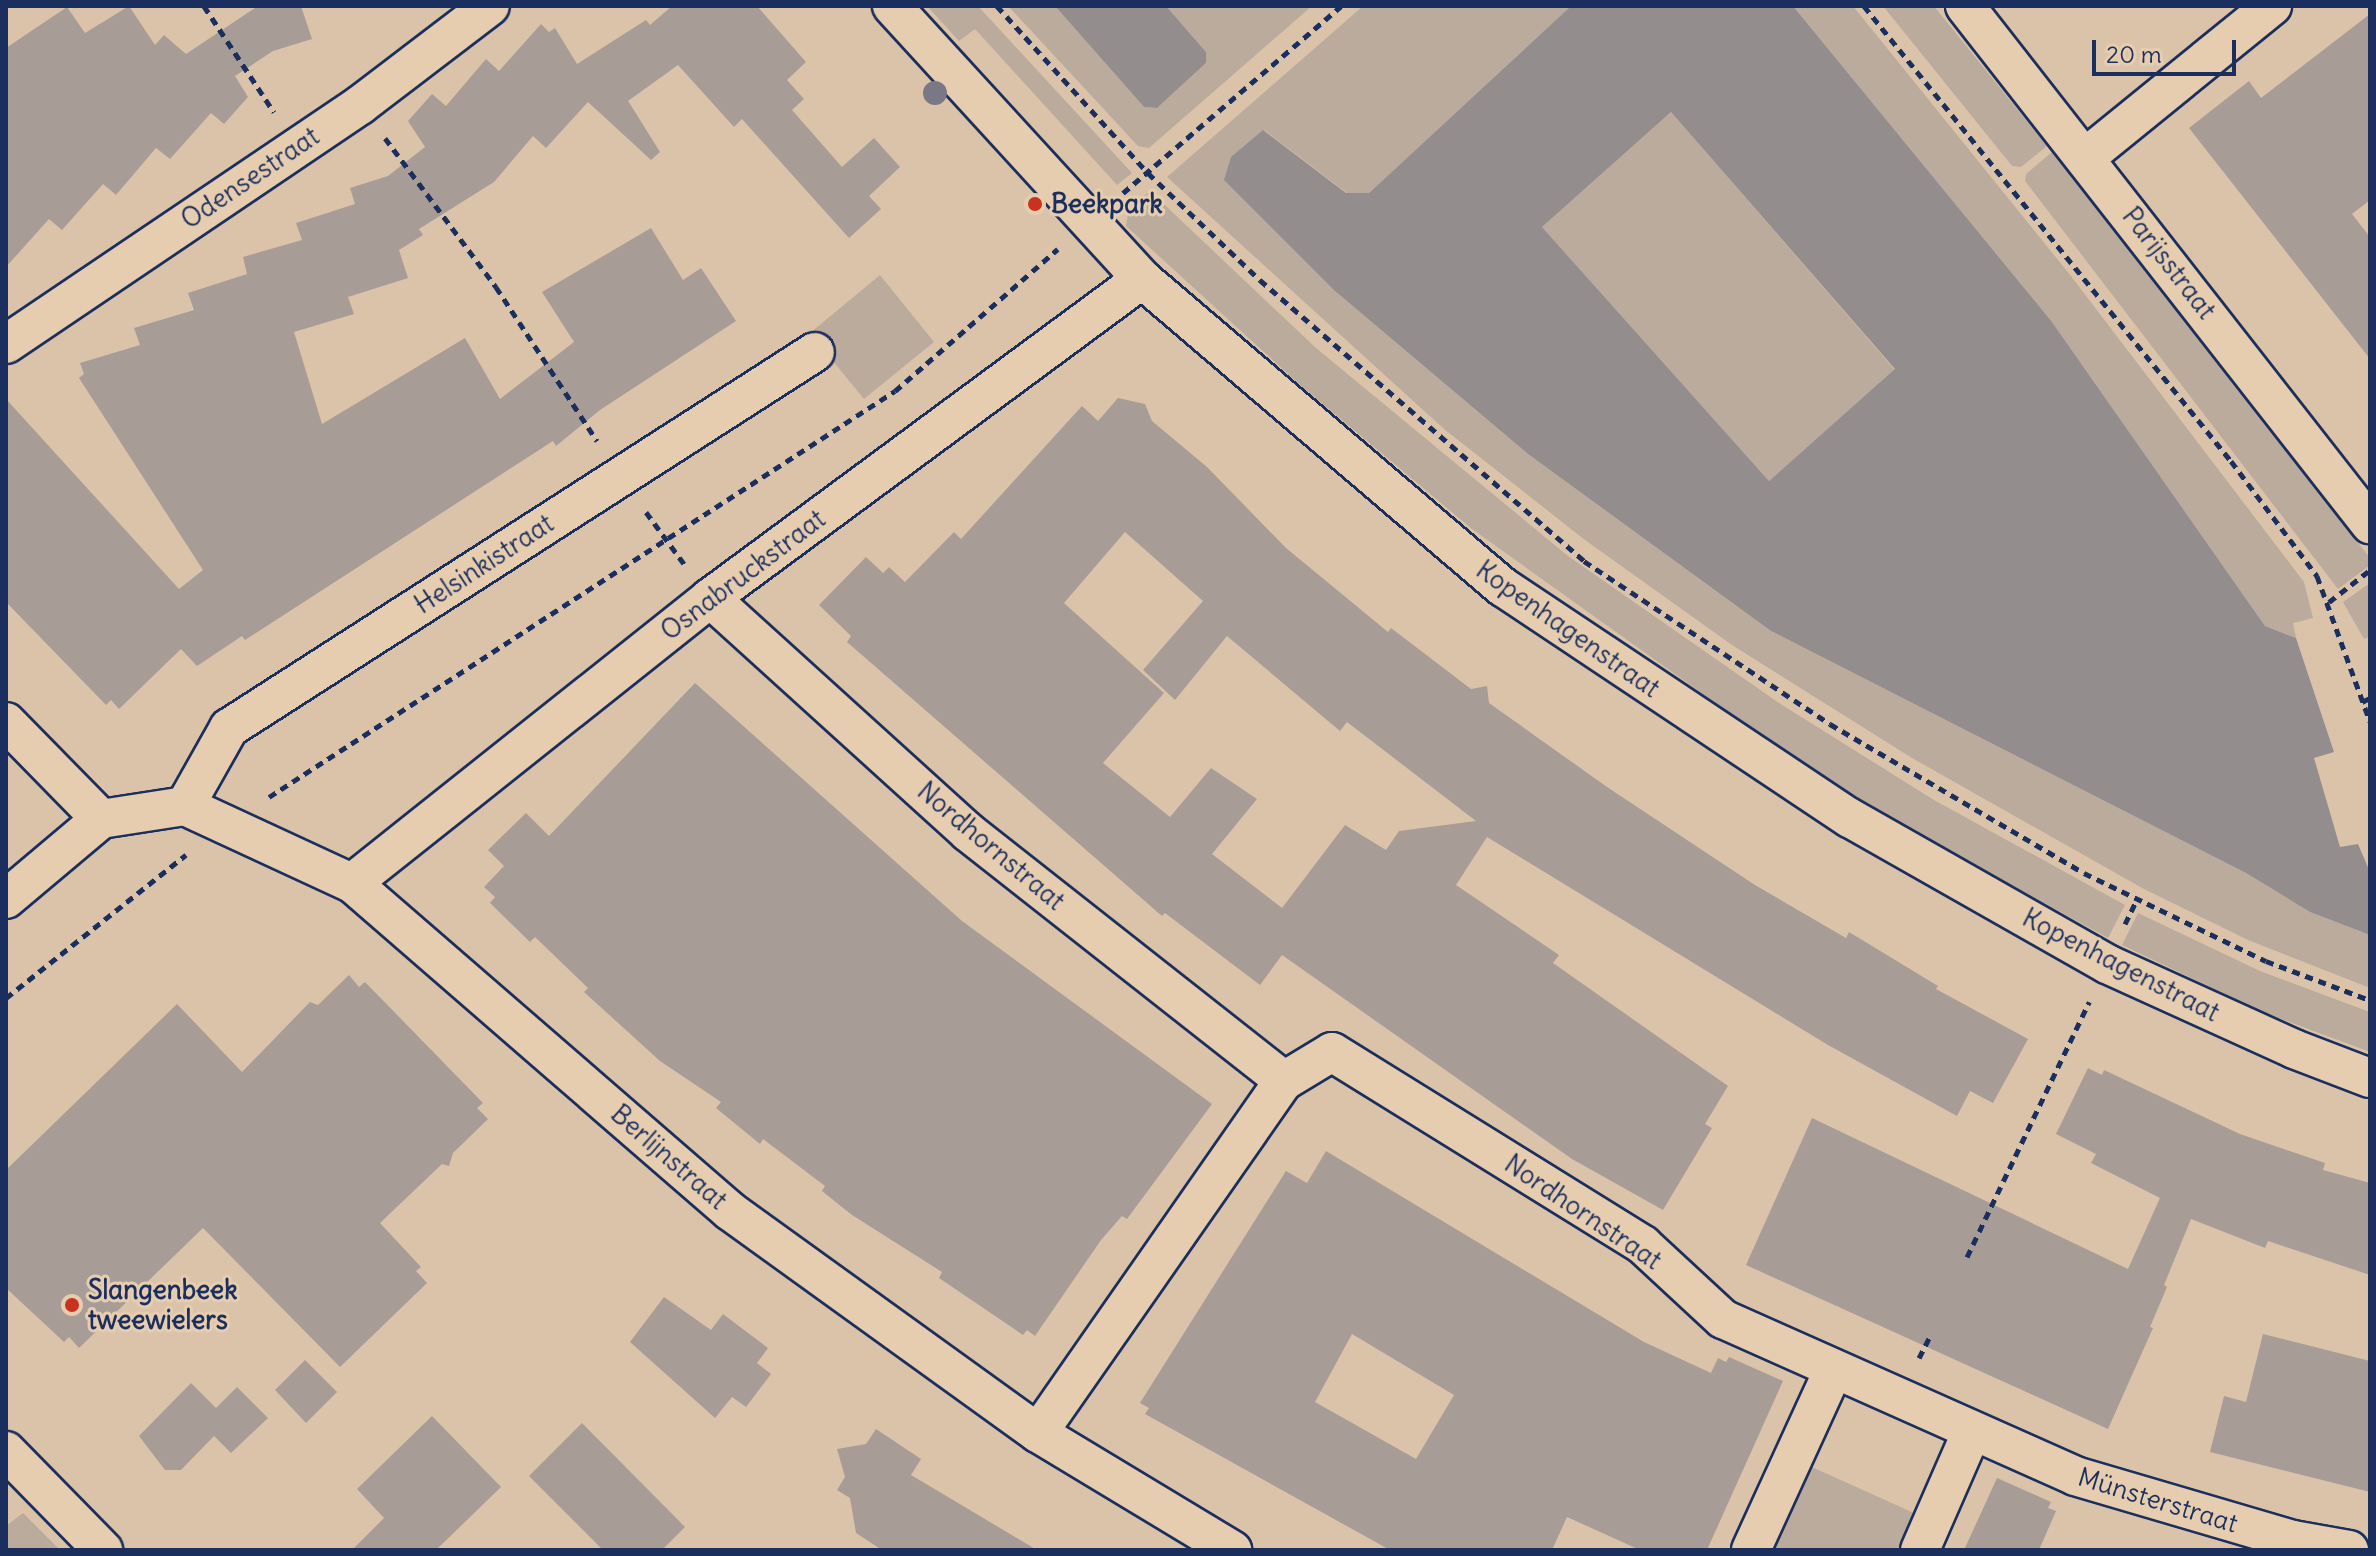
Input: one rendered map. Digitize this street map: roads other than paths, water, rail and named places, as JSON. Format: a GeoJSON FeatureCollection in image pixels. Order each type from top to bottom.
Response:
{"type":"FeatureCollection","features":[{"type":"Feature","properties":{"kind":"street","name":"Odensestraat"},"geometry":{"type":"LineString","coordinates":[[6,344],[360,105],[490,6]]}},
{"type":"Feature","properties":{"kind":"street","name":"Kopenhagenstraat"},"geometry":{"type":"LineString","coordinates":[[892,6],[1142,279],[1503,587],[1850,818],[2107,964],[2294,1049],[2370,1078]]}},
{"type":"Feature","properties":{"kind":"street","name":"Parijsstraat"},"geometry":{"type":"LineString","coordinates":[[1965,6],[2370,524]]}},
{"type":"Feature","properties":{"kind":"street"},"geometry":{"type":"LineString","coordinates":[[2086,157],[2272,6]]}},
{"type":"Feature","properties":{"kind":"street","name":"Osnabruckstraat"},"geometry":{"type":"LineString","coordinates":[[352,883],[710,598],[1142,279]]}},
{"type":"Feature","properties":{"kind":"street","name":"Helsinkistraat"},"geometry":{"type":"LineString","coordinates":[[185,806],[229,728],[815,352]]}},
{"type":"Feature","properties":{"kind":"street","name":"Nordhornstraat"},"geometry":{"type":"LineString","coordinates":[[710,598],[968,832],[1284,1081]]}},
{"type":"Feature","properties":{"kind":"street"},"geometry":{"type":"LineString","coordinates":[[6,722],[101,819],[6,899]]}},
{"type":"Feature","properties":{"kind":"street","name":"Berlijnstraat"},"geometry":{"type":"LineString","coordinates":[[101,819],[185,806],[229,822],[352,883],[730,1211],[1038,1433],[1232,1550]]}},
{"type":"Feature","properties":{"kind":"street","name":"Nordhornstraat"},"geometry":{"type":"LineString","coordinates":[[1038,1433],[1284,1081],[1332,1052],[1643,1245],[1723,1319],[1972,1431]]}},
{"type":"Feature","properties":{"kind":"street"},"geometry":{"type":"LineString","coordinates":[[1751,1550],[1834,1369]]}},
{"type":"Feature","properties":{"kind":"street"},"geometry":{"type":"LineString","coordinates":[[1920,1550],[1972,1431]]}},
{"type":"Feature","properties":{"kind":"street","name":"Münsterstraat"},"geometry":{"type":"LineString","coordinates":[[1972,1431],[2129,1494],[2349,1550]]}},
{"type":"Feature","properties":{"kind":"street"},"geometry":{"type":"LineString","coordinates":[[9,1461],[103,1550]]}},
{"type":"Feature","properties":{"kind":"place","name":"Beekpark"},"geometry":{"type":"Point","coordinates":[1035,204]}},
{"type":"Feature","properties":{"kind":"place","name":"Slangenbeek tweewielers"},"geometry":{"type":"Point","coordinates":[72,1305]}}]}
